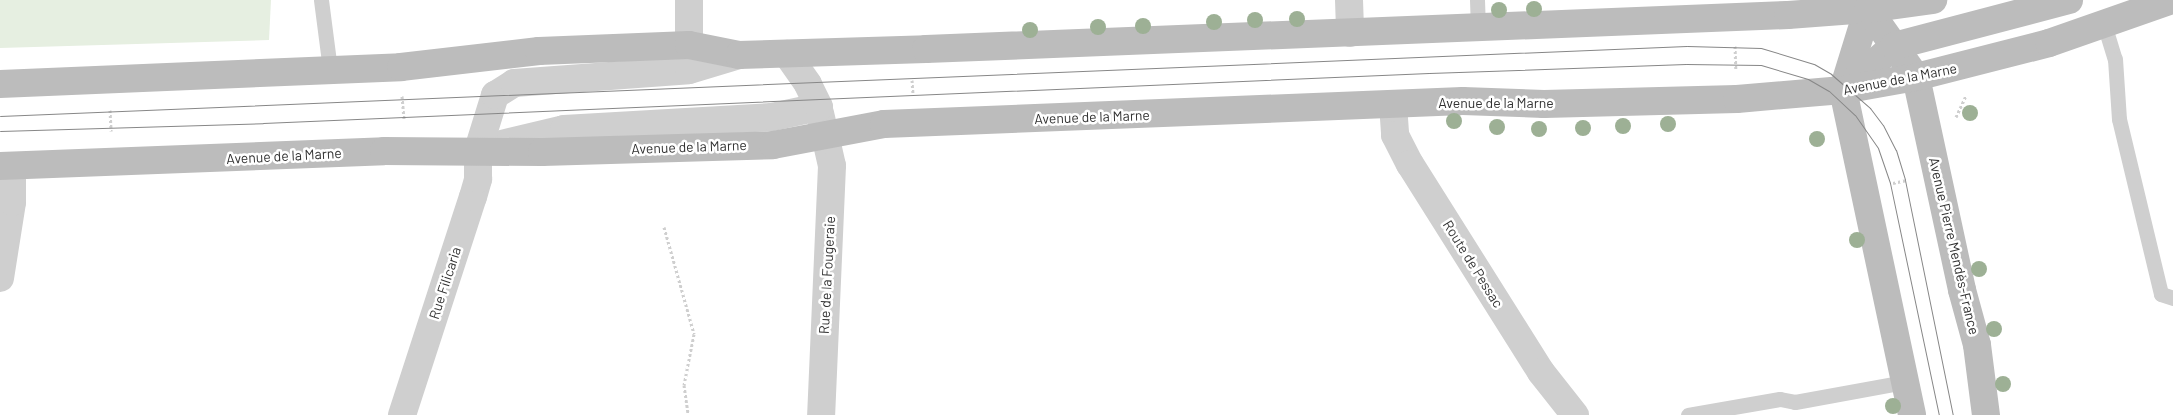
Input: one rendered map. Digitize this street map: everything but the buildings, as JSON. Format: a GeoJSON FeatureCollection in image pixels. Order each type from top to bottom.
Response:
{"type":"FeatureCollection","features":[{"type":"Feature","properties":{"kind":"main road"},"geometry":{"type":"LineString","coordinates":[[0,84],[110,77],[401,66],[539,51],[689,45],[739,55],[912,50],[1734,17],[1933,0]]}},
{"type":"Feature","properties":{"kind":"main road"},"geometry":{"type":"LineString","coordinates":[[1843,90],[1894,46],[2069,0]]}},
{"type":"Feature","properties":{"kind":"main road","name":"Avenue de la Marne"},"geometry":{"type":"LineString","coordinates":[[6,166],[112,164],[406,151],[478,150],[542,152],[773,145],[884,124],[1393,104],[1737,99],[1843,90],[1916,77],[2050,43],[2172,0]]}},
{"type":"Feature","properties":{"kind":"main road"},"geometry":{"type":"LineString","coordinates":[[1868,5],[1916,77]]}},
{"type":"Feature","properties":{"kind":"main road"},"geometry":{"type":"LineString","coordinates":[[1868,5],[1843,90],[1912,415]]}},
{"type":"Feature","properties":{"kind":"main road","name":"Avenue Pierre Mendès-France"},"geometry":{"type":"LineString","coordinates":[[1916,77],[1977,345],[1986,415]]}},
{"type":"Feature","properties":{"kind":"street"},"geometry":{"type":"LineString","coordinates":[[689,45],[690,0]]}},
{"type":"Feature","properties":{"kind":"street"},"geometry":{"type":"LineString","coordinates":[[1349,0],[1350,33]]}},
{"type":"Feature","properties":{"kind":"street","name":"Rue de la Fougeraie"},"geometry":{"type":"LineString","coordinates":[[787,54],[808,84],[819,107],[832,166],[821,415]]}},
{"type":"Feature","properties":{"kind":"street","name":"Rue Filicaria"},"geometry":{"type":"LineString","coordinates":[[402,415],[478,179],[478,150],[495,95],[514,83],[689,70],[739,55]]}},
{"type":"Feature","properties":{"kind":"street","name":"Route de Pessac"},"geometry":{"type":"LineString","coordinates":[[1393,104],[1395,135],[1410,164],[1541,372],[1576,415]]}},
{"type":"Feature","properties":{"kind":"street"},"geometry":{"type":"LineString","coordinates":[[478,150],[564,128],[772,117],[819,107]]}},
{"type":"Feature","properties":{"kind":"street"},"geometry":{"type":"LineString","coordinates":[[0,278],[12,202],[6,166]]}},
{"type":"Feature","properties":{"kind":"lane"},"geometry":{"type":"LineString","coordinates":[[321,0],[330,69]]}},
{"type":"Feature","properties":{"kind":"lane"},"geometry":{"type":"LineString","coordinates":[[1476,0],[1478,27]]}},
{"type":"Feature","properties":{"kind":"lane"},"geometry":{"type":"LineString","coordinates":[[2104,24],[2115,59],[2119,119],[2161,294],[2173,298]]}},
{"type":"Feature","properties":{"kind":"lane"},"geometry":{"type":"LineString","coordinates":[[1688,415],[1780,399],[1795,402],[1905,382]]}},
{"type":"Feature","properties":{"kind":"path"},"geometry":{"type":"LineString","coordinates":[[1734,17],[1737,99]]}},
{"type":"Feature","properties":{"kind":"path"},"geometry":{"type":"LineString","coordinates":[[912,50],[914,123]]}},
{"type":"Feature","properties":{"kind":"path"},"geometry":{"type":"LineString","coordinates":[[401,66],[406,151]]}},
{"type":"Feature","properties":{"kind":"path"},"geometry":{"type":"LineString","coordinates":[[110,77],[112,164]]}},
{"type":"Feature","properties":{"kind":"path"},"geometry":{"type":"LineString","coordinates":[[664,226],[694,334],[684,385],[688,415]]}},
{"type":"Feature","properties":{"kind":"shaded area"},"geometry":{"type":"Polygon","coordinates":[[[0,0],[271,0],[269,40],[0,48],[0,0]]]}},
{"type":"Feature","properties":{"kind":"tram line"},"geometry":{"type":"LineString","coordinates":[[0,116],[1687,46],[1761,48],[1814,64],[1831,74],[1870,108],[1883,125],[1896,150],[1905,180],[1953,415]]}},
{"type":"Feature","properties":{"kind":"tram line"},"geometry":{"type":"LineString","coordinates":[[0,131],[263,123],[1429,73],[1686,64],[1761,65],[1808,79],[1829,91],[1855,115],[1878,148],[1890,183],[1939,415]]}}]}
